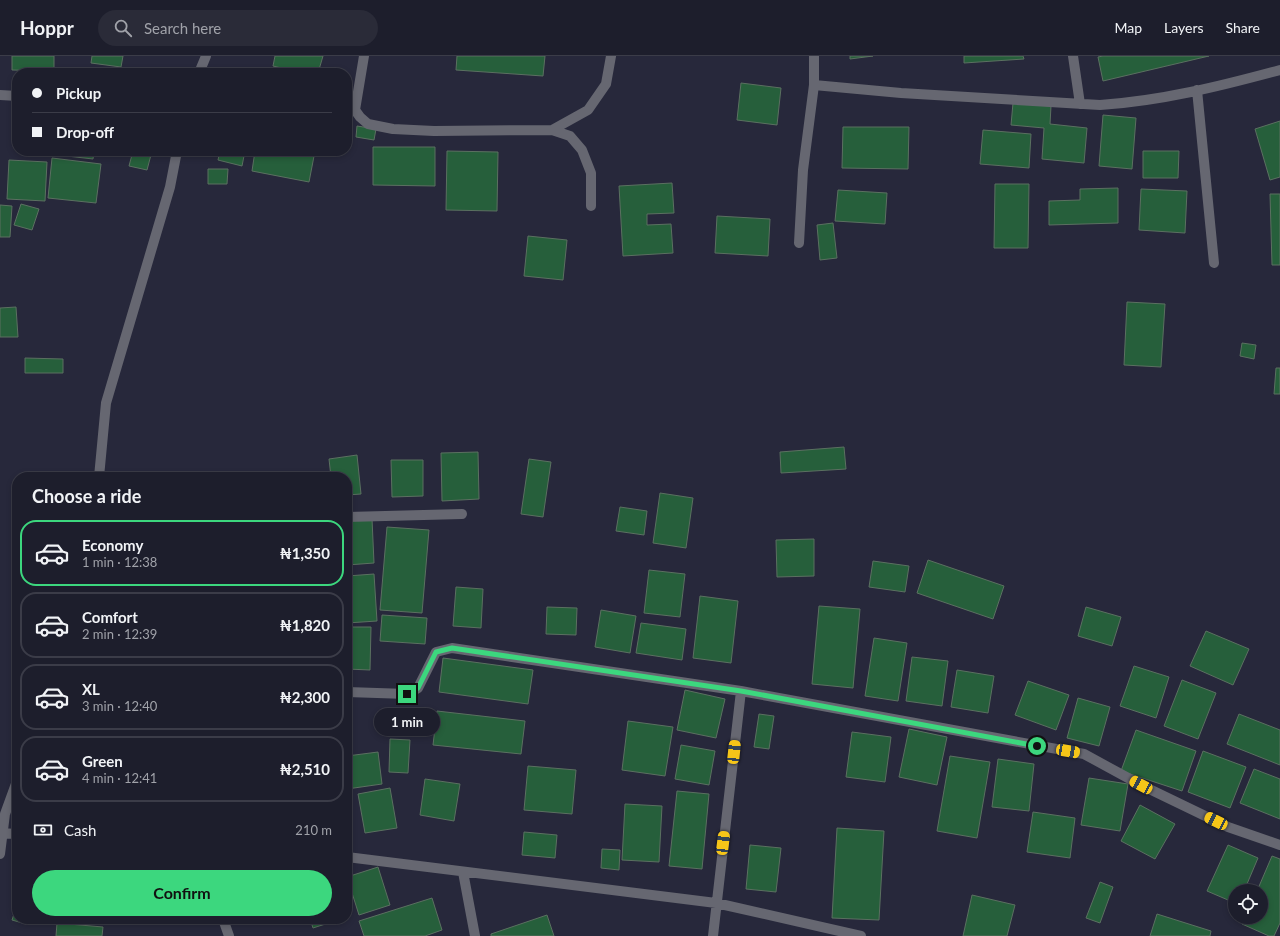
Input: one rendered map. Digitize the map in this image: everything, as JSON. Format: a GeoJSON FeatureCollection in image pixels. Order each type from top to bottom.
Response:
{"type":"FeatureCollection","features":[{"type":"Feature","properties":{"kind":"street"},"geometry":{"type":"LineString","coordinates":[[201,68],[206,56]]}},
{"type":"Feature","properties":{"kind":"street"},"geometry":{"type":"LineString","coordinates":[[364,56],[355,110],[368,124],[393,129],[434,131],[552,130],[570,136],[582,150],[591,173],[592,206]]}},
{"type":"Feature","properties":{"kind":"street"},"geometry":{"type":"LineString","coordinates":[[552,130],[588,110],[606,84],[611,56]]}},
{"type":"Feature","properties":{"kind":"street"},"geometry":{"type":"LineString","coordinates":[[799,242],[803,170],[814,84],[814,56]]}},
{"type":"Feature","properties":{"kind":"street"},"geometry":{"type":"LineString","coordinates":[[1073,56],[1080,104]]}},
{"type":"Feature","properties":{"kind":"street"},"geometry":{"type":"LineString","coordinates":[[814,84],[901,92],[1100,105],[1126,103],[1216,87],[1280,70]]}},
{"type":"Feature","properties":{"kind":"street"},"geometry":{"type":"LineString","coordinates":[[1197,90],[1214,263]]}},
{"type":"Feature","properties":{"kind":"street"},"geometry":{"type":"LineString","coordinates":[[0,95],[12,96]]}},
{"type":"Feature","properties":{"kind":"street"},"geometry":{"type":"LineString","coordinates":[[352,116],[360,117]]}},
{"type":"Feature","properties":{"kind":"street"},"geometry":{"type":"LineString","coordinates":[[99,472],[106,403],[170,187],[176,156]]}},
{"type":"Feature","properties":{"kind":"street"},"geometry":{"type":"LineString","coordinates":[[352,517],[462,514]]}},
{"type":"Feature","properties":{"kind":"street"},"geometry":{"type":"LineString","coordinates":[[352,692],[407,694],[418,688],[436,652],[452,648],[741,691],[1084,754],[1141,785],[1228,827],[1280,846]]}},
{"type":"Feature","properties":{"kind":"street"},"geometry":{"type":"LineString","coordinates":[[713,936],[741,691]]}},
{"type":"Feature","properties":{"kind":"street"},"geometry":{"type":"LineString","coordinates":[[0,854],[1,833],[5,814],[12,795]]}},
{"type":"Feature","properties":{"kind":"street"},"geometry":{"type":"LineString","coordinates":[[1,833],[12,834]]}},
{"type":"Feature","properties":{"kind":"street"},"geometry":{"type":"LineString","coordinates":[[352,858],[716,903],[861,936]]}},
{"type":"Feature","properties":{"kind":"street"},"geometry":{"type":"LineString","coordinates":[[463,872],[475,936]]}},
{"type":"Feature","properties":{"kind":"street"},"geometry":{"type":"LineString","coordinates":[[225,924],[229,936]]}},
{"type":"Feature","properties":{"kind":"building"},"geometry":{"type":"Polygon","coordinates":[[[12,56],[54,56],[54,68],[12,68],[12,56]]]}},
{"type":"Feature","properties":{"kind":"building"},"geometry":{"type":"Polygon","coordinates":[[[92,56],[123,56],[121,67],[91,63],[92,56]]]}},
{"type":"Feature","properties":{"kind":"building"},"geometry":{"type":"Polygon","coordinates":[[[275,56],[323,56],[319,68],[281,68],[273,66],[275,56]]]}},
{"type":"Feature","properties":{"kind":"building"},"geometry":{"type":"Polygon","coordinates":[[[457,56],[545,56],[543,76],[456,70],[457,56]]]}},
{"type":"Feature","properties":{"kind":"building"},"geometry":{"type":"Polygon","coordinates":[[[850,56],[873,56],[850,59],[850,56]]]}},
{"type":"Feature","properties":{"kind":"building"},"geometry":{"type":"Polygon","coordinates":[[[964,56],[1023,56],[1024,59],[964,63],[964,56]]]}},
{"type":"Feature","properties":{"kind":"building"},"geometry":{"type":"Polygon","coordinates":[[[1209,56],[1103,81],[1098,57],[1209,56]]]}},
{"type":"Feature","properties":{"kind":"building"},"geometry":{"type":"Polygon","coordinates":[[[741,83],[781,88],[777,125],[737,120],[741,83]]]}},
{"type":"Feature","properties":{"kind":"building"},"geometry":{"type":"Polygon","coordinates":[[[1013,103],[1051,106],[1050,124],[1087,128],[1084,163],[1042,159],[1044,128],[1011,125],[1013,103]]]}},
{"type":"Feature","properties":{"kind":"building"},"geometry":{"type":"Polygon","coordinates":[[[1103,115],[1136,118],[1132,169],[1099,166],[1103,115]]]}},
{"type":"Feature","properties":{"kind":"building"},"geometry":{"type":"Polygon","coordinates":[[[1280,121],[1280,177],[1270,180],[1255,129],[1280,121]]]}},
{"type":"Feature","properties":{"kind":"building"},"geometry":{"type":"Polygon","coordinates":[[[357,126],[376,129],[374,140],[356,137],[357,126]]]}},
{"type":"Feature","properties":{"kind":"building"},"geometry":{"type":"Polygon","coordinates":[[[843,127],[909,127],[908,169],[842,168],[843,127]]]}},
{"type":"Feature","properties":{"kind":"building"},"geometry":{"type":"Polygon","coordinates":[[[983,130],[1031,134],[1029,168],[980,164],[983,130]]]}},
{"type":"Feature","properties":{"kind":"building"},"geometry":{"type":"Polygon","coordinates":[[[373,147],[435,147],[435,186],[373,185],[373,147]]]}},
{"type":"Feature","properties":{"kind":"building"},"geometry":{"type":"Polygon","coordinates":[[[447,151],[498,152],[497,211],[446,210],[447,151]]]}},
{"type":"Feature","properties":{"kind":"building"},"geometry":{"type":"Polygon","coordinates":[[[1143,151],[1179,151],[1178,178],[1143,178],[1143,151]]]}},
{"type":"Feature","properties":{"kind":"building"},"geometry":{"type":"Polygon","coordinates":[[[67,156],[93,156],[93,159],[67,156]]]}},
{"type":"Feature","properties":{"kind":"building"},"geometry":{"type":"Polygon","coordinates":[[[132,156],[151,156],[147,170],[129,166],[132,156]]]}},
{"type":"Feature","properties":{"kind":"building"},"geometry":{"type":"Polygon","coordinates":[[[219,156],[244,156],[242,166],[218,160],[219,156]]]}},
{"type":"Feature","properties":{"kind":"building"},"geometry":{"type":"Polygon","coordinates":[[[254,156],[314,156],[309,182],[252,171],[254,156]]]}},
{"type":"Feature","properties":{"kind":"building"},"geometry":{"type":"Polygon","coordinates":[[[52,158],[101,164],[96,203],[48,198],[52,158]]]}},
{"type":"Feature","properties":{"kind":"building"},"geometry":{"type":"Polygon","coordinates":[[[9,160],[47,162],[45,201],[7,199],[9,160]]]}},
{"type":"Feature","properties":{"kind":"building"},"geometry":{"type":"Polygon","coordinates":[[[208,169],[228,169],[227,184],[208,184],[208,169]]]}},
{"type":"Feature","properties":{"kind":"building"},"geometry":{"type":"Polygon","coordinates":[[[672,183],[674,213],[647,214],[647,225],[671,224],[673,253],[623,256],[619,186],[672,183]]]}},
{"type":"Feature","properties":{"kind":"building"},"geometry":{"type":"Polygon","coordinates":[[[995,184],[1029,184],[1028,248],[994,248],[995,184]]]}},
{"type":"Feature","properties":{"kind":"building"},"geometry":{"type":"Polygon","coordinates":[[[1118,188],[1118,223],[1049,225],[1049,201],[1080,200],[1080,189],[1118,188]]]}},
{"type":"Feature","properties":{"kind":"building"},"geometry":{"type":"Polygon","coordinates":[[[1141,189],[1187,191],[1185,233],[1139,230],[1141,189]]]}},
{"type":"Feature","properties":{"kind":"building"},"geometry":{"type":"Polygon","coordinates":[[[838,190],[887,193],[885,224],[835,221],[838,190]]]}},
{"type":"Feature","properties":{"kind":"building"},"geometry":{"type":"Polygon","coordinates":[[[1270,194],[1280,194],[1280,265],[1272,265],[1270,194]]]}},
{"type":"Feature","properties":{"kind":"building"},"geometry":{"type":"Polygon","coordinates":[[[21,204],[39,209],[32,230],[14,225],[21,204]]]}},
{"type":"Feature","properties":{"kind":"building"},"geometry":{"type":"Polygon","coordinates":[[[0,205],[12,206],[10,237],[0,237],[0,205]]]}},
{"type":"Feature","properties":{"kind":"building"},"geometry":{"type":"Polygon","coordinates":[[[717,216],[770,219],[768,256],[715,253],[717,216]]]}},
{"type":"Feature","properties":{"kind":"building"},"geometry":{"type":"Polygon","coordinates":[[[833,223],[837,258],[820,260],[817,225],[833,223]]]}},
{"type":"Feature","properties":{"kind":"building"},"geometry":{"type":"Polygon","coordinates":[[[528,236],[567,240],[563,280],[524,276],[528,236]]]}},
{"type":"Feature","properties":{"kind":"building"},"geometry":{"type":"Polygon","coordinates":[[[1127,302],[1165,304],[1161,367],[1124,365],[1127,302]]]}},
{"type":"Feature","properties":{"kind":"building"},"geometry":{"type":"Polygon","coordinates":[[[16,307],[18,337],[0,337],[0,308],[16,307]]]}},
{"type":"Feature","properties":{"kind":"building"},"geometry":{"type":"Polygon","coordinates":[[[1242,343],[1256,345],[1254,359],[1240,356],[1242,343]]]}},
{"type":"Feature","properties":{"kind":"building"},"geometry":{"type":"Polygon","coordinates":[[[25,358],[63,359],[63,373],[25,373],[25,358]]]}},
{"type":"Feature","properties":{"kind":"building"},"geometry":{"type":"Polygon","coordinates":[[[1276,368],[1280,368],[1280,394],[1274,394],[1276,368]]]}},
{"type":"Feature","properties":{"kind":"building"},"geometry":{"type":"Polygon","coordinates":[[[844,447],[846,469],[781,473],[780,452],[844,447]]]}},
{"type":"Feature","properties":{"kind":"building"},"geometry":{"type":"Polygon","coordinates":[[[478,452],[479,499],[442,501],[441,453],[478,452]]]}},
{"type":"Feature","properties":{"kind":"building"},"geometry":{"type":"Polygon","coordinates":[[[357,455],[361,494],[352,495],[352,472],[330,472],[329,459],[357,455]]]}},
{"type":"Feature","properties":{"kind":"building"},"geometry":{"type":"Polygon","coordinates":[[[529,459],[551,462],[543,517],[521,514],[529,459]]]}},
{"type":"Feature","properties":{"kind":"building"},"geometry":{"type":"Polygon","coordinates":[[[391,460],[423,460],[423,496],[392,497],[391,460]]]}},
{"type":"Feature","properties":{"kind":"building"},"geometry":{"type":"Polygon","coordinates":[[[660,493],[693,498],[686,548],[653,543],[660,493]]]}},
{"type":"Feature","properties":{"kind":"building"},"geometry":{"type":"Polygon","coordinates":[[[620,507],[647,511],[644,535],[616,531],[620,507]]]}},
{"type":"Feature","properties":{"kind":"building"},"geometry":{"type":"Polygon","coordinates":[[[372,519],[374,563],[352,565],[352,520],[372,519]]]}},
{"type":"Feature","properties":{"kind":"building"},"geometry":{"type":"Polygon","coordinates":[[[387,527],[429,530],[422,613],[380,610],[387,527]]]}},
{"type":"Feature","properties":{"kind":"building"},"geometry":{"type":"Polygon","coordinates":[[[814,539],[814,576],[777,577],[776,540],[814,539]]]}},
{"type":"Feature","properties":{"kind":"building"},"geometry":{"type":"Polygon","coordinates":[[[928,560],[1004,586],[993,619],[917,593],[928,560]]]}},
{"type":"Feature","properties":{"kind":"building"},"geometry":{"type":"Polygon","coordinates":[[[873,561],[909,566],[905,592],[869,587],[873,561]]]}},
{"type":"Feature","properties":{"kind":"building"},"geometry":{"type":"Polygon","coordinates":[[[649,570],[685,574],[680,617],[644,613],[649,570]]]}},
{"type":"Feature","properties":{"kind":"building"},"geometry":{"type":"Polygon","coordinates":[[[374,574],[377,621],[352,623],[352,576],[374,574]]]}},
{"type":"Feature","properties":{"kind":"building"},"geometry":{"type":"Polygon","coordinates":[[[456,587],[483,589],[481,628],[453,626],[456,587]]]}},
{"type":"Feature","properties":{"kind":"building"},"geometry":{"type":"Polygon","coordinates":[[[700,596],[738,601],[731,663],[693,658],[700,596]]]}},
{"type":"Feature","properties":{"kind":"building"},"geometry":{"type":"Polygon","coordinates":[[[819,606],[860,609],[853,688],[812,684],[819,606]]]}},
{"type":"Feature","properties":{"kind":"building"},"geometry":{"type":"Polygon","coordinates":[[[547,607],[577,608],[576,635],[546,634],[547,607]]]}},
{"type":"Feature","properties":{"kind":"building"},"geometry":{"type":"Polygon","coordinates":[[[1086,607],[1121,617],[1112,646],[1078,636],[1086,607]]]}},
{"type":"Feature","properties":{"kind":"building"},"geometry":{"type":"Polygon","coordinates":[[[601,610],[636,616],[630,653],[595,647],[601,610]]]}},
{"type":"Feature","properties":{"kind":"building"},"geometry":{"type":"Polygon","coordinates":[[[382,615],[427,618],[425,644],[380,641],[382,615]]]}},
{"type":"Feature","properties":{"kind":"building"},"geometry":{"type":"Polygon","coordinates":[[[641,623],[686,629],[682,660],[636,653],[641,623]]]}},
{"type":"Feature","properties":{"kind":"building"},"geometry":{"type":"Polygon","coordinates":[[[352,627],[371,627],[370,670],[352,669],[352,627]]]}},
{"type":"Feature","properties":{"kind":"building"},"geometry":{"type":"Polygon","coordinates":[[[1206,631],[1249,649],[1233,685],[1190,666],[1206,631]]]}},
{"type":"Feature","properties":{"kind":"building"},"geometry":{"type":"Polygon","coordinates":[[[874,638],[907,643],[898,701],[865,696],[874,638]]]}},
{"type":"Feature","properties":{"kind":"building"},"geometry":{"type":"Polygon","coordinates":[[[912,657],[948,661],[942,706],[906,701],[912,657]]]}},
{"type":"Feature","properties":{"kind":"building"},"geometry":{"type":"Polygon","coordinates":[[[443,658],[533,670],[528,704],[439,692],[443,658]]]}},
{"type":"Feature","properties":{"kind":"building"},"geometry":{"type":"Polygon","coordinates":[[[1134,666],[1169,677],[1156,718],[1120,706],[1134,666]]]}},
{"type":"Feature","properties":{"kind":"building"},"geometry":{"type":"Polygon","coordinates":[[[957,670],[994,676],[988,713],[951,707],[957,670]]]}},
{"type":"Feature","properties":{"kind":"building"},"geometry":{"type":"Polygon","coordinates":[[[1182,680],[1216,693],[1198,739],[1164,726],[1182,680]]]}},
{"type":"Feature","properties":{"kind":"building"},"geometry":{"type":"Polygon","coordinates":[[[1028,681],[1069,695],[1056,730],[1015,715],[1028,681]]]}},
{"type":"Feature","properties":{"kind":"building"},"geometry":{"type":"Polygon","coordinates":[[[685,690],[725,699],[716,738],[677,730],[685,690]]]}},
{"type":"Feature","properties":{"kind":"building"},"geometry":{"type":"Polygon","coordinates":[[[1078,698],[1110,707],[1099,746],[1067,738],[1078,698]]]}},
{"type":"Feature","properties":{"kind":"building"},"geometry":{"type":"Polygon","coordinates":[[[437,711],[525,721],[521,754],[433,745],[437,711]]]}},
{"type":"Feature","properties":{"kind":"building"},"geometry":{"type":"Polygon","coordinates":[[[759,714],[774,716],[769,749],[754,747],[759,714]]]}},
{"type":"Feature","properties":{"kind":"building"},"geometry":{"type":"Polygon","coordinates":[[[1239,714],[1280,730],[1280,765],[1227,744],[1239,714]]]}},
{"type":"Feature","properties":{"kind":"building"},"geometry":{"type":"Polygon","coordinates":[[[628,721],[673,727],[665,776],[622,770],[628,721]]]}},
{"type":"Feature","properties":{"kind":"building"},"geometry":{"type":"Polygon","coordinates":[[[909,729],[947,737],[937,785],[899,777],[909,729]]]}},
{"type":"Feature","properties":{"kind":"building"},"geometry":{"type":"Polygon","coordinates":[[[1136,730],[1196,751],[1182,791],[1121,771],[1136,730]]]}},
{"type":"Feature","properties":{"kind":"building"},"geometry":{"type":"Polygon","coordinates":[[[852,732],[891,737],[885,782],[846,777],[852,732]]]}},
{"type":"Feature","properties":{"kind":"building"},"geometry":{"type":"Polygon","coordinates":[[[390,739],[410,740],[408,773],[389,772],[390,739]]]}},
{"type":"Feature","properties":{"kind":"building"},"geometry":{"type":"Polygon","coordinates":[[[681,745],[715,751],[709,785],[675,779],[681,745]]]}},
{"type":"Feature","properties":{"kind":"building"},"geometry":{"type":"Polygon","coordinates":[[[1203,751],[1246,767],[1230,808],[1188,792],[1203,751]]]}},
{"type":"Feature","properties":{"kind":"building"},"geometry":{"type":"Polygon","coordinates":[[[378,752],[382,784],[352,788],[352,755],[378,752]]]}},
{"type":"Feature","properties":{"kind":"building"},"geometry":{"type":"Polygon","coordinates":[[[950,756],[990,762],[977,838],[937,831],[950,756]]]}},
{"type":"Feature","properties":{"kind":"building"},"geometry":{"type":"Polygon","coordinates":[[[998,759],[1034,764],[1029,811],[992,807],[998,759]]]}},
{"type":"Feature","properties":{"kind":"building"},"geometry":{"type":"Polygon","coordinates":[[[528,766],[576,770],[572,814],[524,810],[528,766]]]}},
{"type":"Feature","properties":{"kind":"building"},"geometry":{"type":"Polygon","coordinates":[[[1254,769],[1280,779],[1280,819],[1240,803],[1254,769]]]}},
{"type":"Feature","properties":{"kind":"building"},"geometry":{"type":"Polygon","coordinates":[[[1089,778],[1128,784],[1120,831],[1081,825],[1089,778]]]}},
{"type":"Feature","properties":{"kind":"building"},"geometry":{"type":"Polygon","coordinates":[[[425,779],[460,784],[454,821],[420,815],[425,779]]]}},
{"type":"Feature","properties":{"kind":"building"},"geometry":{"type":"Polygon","coordinates":[[[390,788],[397,828],[365,833],[358,794],[390,788]]]}},
{"type":"Feature","properties":{"kind":"building"},"geometry":{"type":"Polygon","coordinates":[[[677,791],[709,794],[702,869],[669,866],[677,791]]]}},
{"type":"Feature","properties":{"kind":"building"},"geometry":{"type":"Polygon","coordinates":[[[625,804],[662,806],[659,862],[622,860],[625,804]]]}},
{"type":"Feature","properties":{"kind":"building"},"geometry":{"type":"Polygon","coordinates":[[[1140,805],[1175,824],[1155,859],[1121,841],[1140,805]]]}},
{"type":"Feature","properties":{"kind":"building"},"geometry":{"type":"Polygon","coordinates":[[[1033,812],[1075,818],[1070,858],[1027,852],[1033,812]]]}},
{"type":"Feature","properties":{"kind":"building"},"geometry":{"type":"Polygon","coordinates":[[[837,828],[884,831],[879,920],[832,918],[837,828]]]}},
{"type":"Feature","properties":{"kind":"building"},"geometry":{"type":"Polygon","coordinates":[[[524,832],[557,835],[555,858],[522,855],[524,832]]]}},
{"type":"Feature","properties":{"kind":"building"},"geometry":{"type":"Polygon","coordinates":[[[750,845],[781,848],[776,892],[746,889],[750,845]]]}},
{"type":"Feature","properties":{"kind":"building"},"geometry":{"type":"Polygon","coordinates":[[[1228,845],[1258,858],[1247,884],[1228,884],[1228,900],[1207,891],[1228,845]]]}},
{"type":"Feature","properties":{"kind":"building"},"geometry":{"type":"Polygon","coordinates":[[[602,849],[620,850],[619,870],[601,868],[602,849]]]}},
{"type":"Feature","properties":{"kind":"building"},"geometry":{"type":"Polygon","coordinates":[[[1272,856],[1280,859],[1280,923],[1274,936],[1269,936],[1242,924],[1268,924],[1268,884],[1260,884],[1272,856]]]}},
{"type":"Feature","properties":{"kind":"building"},"geometry":{"type":"Polygon","coordinates":[[[378,867],[390,905],[359,915],[352,893],[352,875],[378,867]]]}},
{"type":"Feature","properties":{"kind":"building"},"geometry":{"type":"Polygon","coordinates":[[[1100,882],[1113,887],[1100,923],[1086,918],[1100,882]]]}},
{"type":"Feature","properties":{"kind":"building"},"geometry":{"type":"Polygon","coordinates":[[[972,895],[1015,905],[1007,936],[963,936],[972,895]]]}},
{"type":"Feature","properties":{"kind":"building"},"geometry":{"type":"Polygon","coordinates":[[[432,898],[442,930],[425,936],[364,936],[359,921],[432,898]]]}},
{"type":"Feature","properties":{"kind":"building"},"geometry":{"type":"Polygon","coordinates":[[[1157,914],[1211,931],[1210,936],[1150,936],[1157,914]]]}},
{"type":"Feature","properties":{"kind":"building"},"geometry":{"type":"Polygon","coordinates":[[[547,915],[554,936],[491,936],[491,934],[547,915]]]}},
{"type":"Feature","properties":{"kind":"building"},"geometry":{"type":"Polygon","coordinates":[[[57,924],[103,927],[102,936],[56,936],[57,924]]]}},
{"type":"Feature","properties":{"kind":"building"},"geometry":{"type":"Polygon","coordinates":[[[312,924],[325,924],[313,928],[312,924]]]}},
{"type":"Feature","properties":{"kind":"route"},"geometry":{"type":"LineString","coordinates":[[407,694],[418,688],[436,652],[452,648],[741,691],[1037,746]]}}]}
